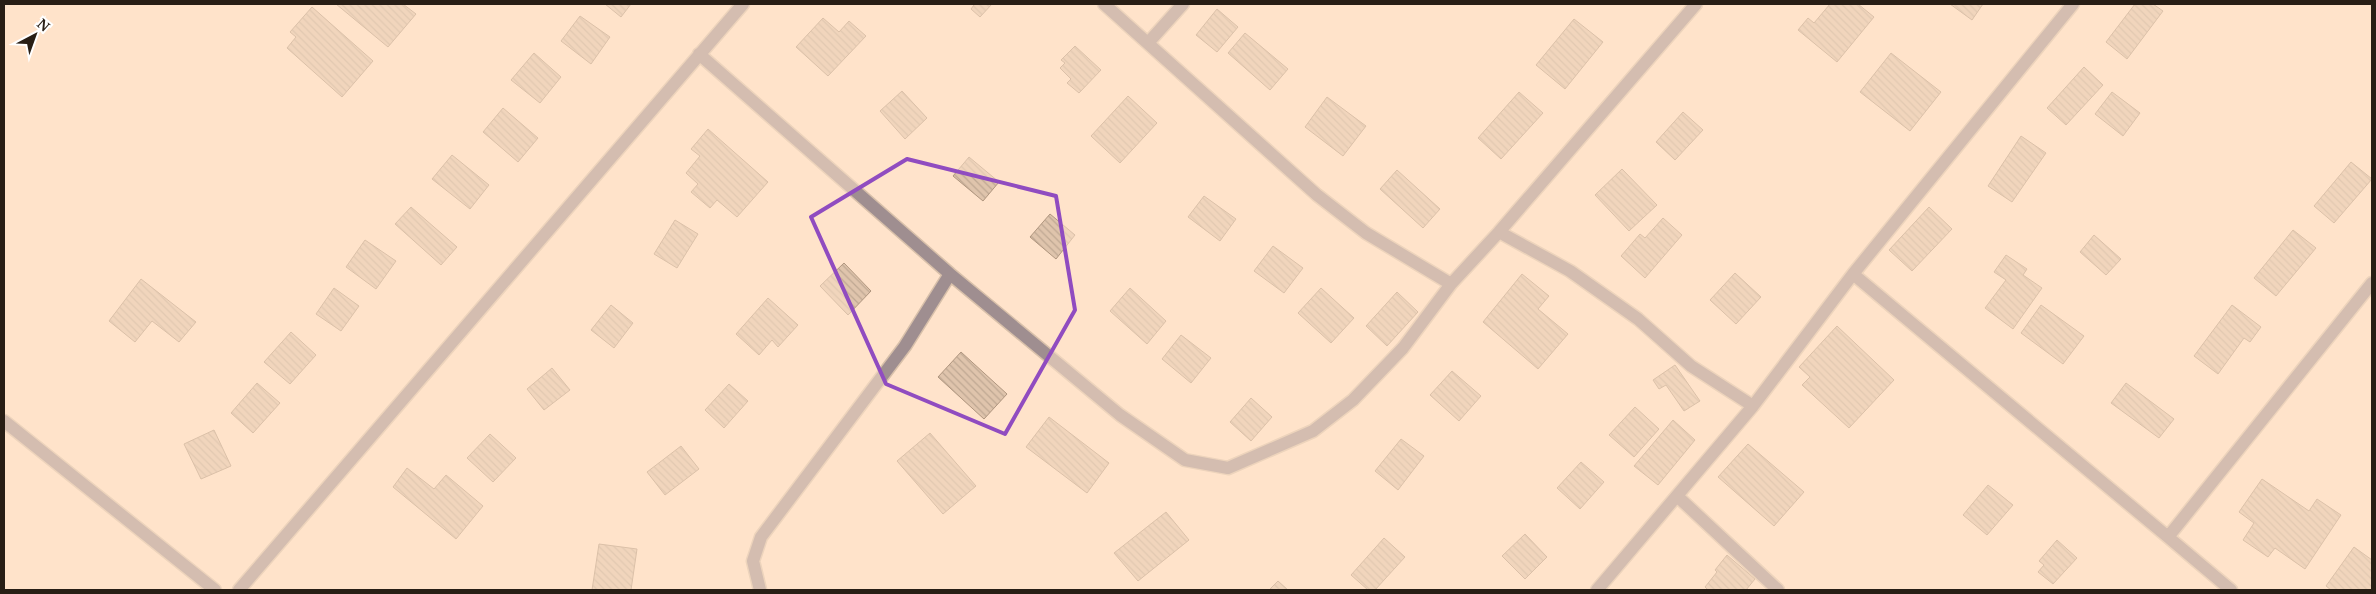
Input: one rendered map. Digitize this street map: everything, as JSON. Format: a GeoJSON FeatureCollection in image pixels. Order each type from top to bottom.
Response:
{"type":"FeatureCollection","features":[{"type":"Feature","properties":{"kind":"street"},"geometry":{"type":"LineString","coordinates":[[239,590],[743,4]]}},
{"type":"Feature","properties":{"kind":"street"},"geometry":{"type":"LineString","coordinates":[[1104,4],[1317,195],[1366,233],[1451,284]]}},
{"type":"Feature","properties":{"kind":"street"},"geometry":{"type":"LineString","coordinates":[[1148,43],[1183,4]]}},
{"type":"Feature","properties":{"kind":"street"},"geometry":{"type":"LineString","coordinates":[[699,54],[950,274],[1120,415],[1185,460],[1228,468],[1313,432],[1353,400],[1403,348],[1451,284],[1499,232],[1696,4]]}},
{"type":"Feature","properties":{"kind":"street"},"geometry":{"type":"LineString","coordinates":[[1597,590],[1753,406],[1853,274],[2074,4]]}},
{"type":"Feature","properties":{"kind":"street"},"geometry":{"type":"LineString","coordinates":[[1499,232],[1570,271],[1638,319],[1691,366],[1753,406]]}},
{"type":"Feature","properties":{"kind":"street"},"geometry":{"type":"LineString","coordinates":[[760,590],[753,561],[761,537],[905,346],[950,274]]}},
{"type":"Feature","properties":{"kind":"street"},"geometry":{"type":"LineString","coordinates":[[1853,274],[2231,590]]}},
{"type":"Feature","properties":{"kind":"street"},"geometry":{"type":"LineString","coordinates":[[2168,537],[2372,284]]}},
{"type":"Feature","properties":{"kind":"street"},"geometry":{"type":"LineString","coordinates":[[4,421],[215,590]]}},
{"type":"Feature","properties":{"kind":"street"},"geometry":{"type":"LineString","coordinates":[[1677,496],[1778,590]]}},
{"type":"Feature","properties":{"kind":"highlighted area"},"geometry":{"type":"Polygon","coordinates":[[[907,159],[1056,196],[1075,310],[1005,434],[886,384],[811,217],[907,159]]]}},
{"type":"Feature","properties":{"kind":"building"},"geometry":{"type":"Polygon","coordinates":[[[336,4],[403,4],[416,14],[388,47],[336,4]]]}},
{"type":"Feature","properties":{"kind":"building"},"geometry":{"type":"Polygon","coordinates":[[[605,4],[631,4],[621,17],[605,4]]]}},
{"type":"Feature","properties":{"kind":"building"},"geometry":{"type":"Polygon","coordinates":[[[972,4],[992,4],[980,17],[971,9],[974,5],[972,4]]]}},
{"type":"Feature","properties":{"kind":"building"},"geometry":{"type":"Polygon","coordinates":[[[1830,4],[1858,4],[1874,17],[1837,62],[1798,30],[1808,18],[1814,23],[1830,4]]]}},
{"type":"Feature","properties":{"kind":"building"},"geometry":{"type":"Polygon","coordinates":[[[1950,4],[1983,4],[1972,20],[1950,4]]]}},
{"type":"Feature","properties":{"kind":"building"},"geometry":{"type":"Polygon","coordinates":[[[2135,4],[2153,4],[2163,11],[2127,59],[2106,42],[2135,4]]]}},
{"type":"Feature","properties":{"kind":"building"},"geometry":{"type":"Polygon","coordinates":[[[312,7],[373,61],[342,97],[287,48],[296,37],[290,32],[312,7]]]}},
{"type":"Feature","properties":{"kind":"building"},"geometry":{"type":"Polygon","coordinates":[[[1217,9],[1238,27],[1217,52],[1196,35],[1217,9]]]}},
{"type":"Feature","properties":{"kind":"building"},"geometry":{"type":"Polygon","coordinates":[[[580,16],[610,37],[591,64],[561,41],[580,16]]]}},
{"type":"Feature","properties":{"kind":"building"},"geometry":{"type":"Polygon","coordinates":[[[823,18],[839,32],[849,21],[866,36],[828,76],[796,47],[823,18]]]}},
{"type":"Feature","properties":{"kind":"building"},"geometry":{"type":"Polygon","coordinates":[[[1574,19],[1603,42],[1565,89],[1536,65],[1574,19]]]}},
{"type":"Feature","properties":{"kind":"building"},"geometry":{"type":"Polygon","coordinates":[[[1245,33],[1288,69],[1270,90],[1228,53],[1245,33]]]}},
{"type":"Feature","properties":{"kind":"building"},"geometry":{"type":"Polygon","coordinates":[[[1075,46],[1101,70],[1079,93],[1067,83],[1071,79],[1060,68],[1065,63],[1061,60],[1075,46]]]}},
{"type":"Feature","properties":{"kind":"building"},"geometry":{"type":"Polygon","coordinates":[[[534,53],[561,77],[540,103],[511,80],[534,53]]]}},
{"type":"Feature","properties":{"kind":"building"},"geometry":{"type":"Polygon","coordinates":[[[1891,53],[1941,92],[1910,131],[1860,92],[1891,53]]]}},
{"type":"Feature","properties":{"kind":"building"},"geometry":{"type":"Polygon","coordinates":[[[2084,67],[2103,85],[2066,125],[2047,108],[2084,67]]]}},
{"type":"Feature","properties":{"kind":"building"},"geometry":{"type":"Polygon","coordinates":[[[902,91],[927,118],[905,139],[880,111],[902,91]]]}},
{"type":"Feature","properties":{"kind":"building"},"geometry":{"type":"Polygon","coordinates":[[[1519,92],[1543,113],[1501,159],[1478,138],[1519,92]]]}},
{"type":"Feature","properties":{"kind":"building"},"geometry":{"type":"Polygon","coordinates":[[[2112,92],[2140,113],[2123,136],[2095,114],[2112,92]]]}},
{"type":"Feature","properties":{"kind":"building"},"geometry":{"type":"Polygon","coordinates":[[[1128,96],[1157,123],[1120,163],[1091,136],[1128,96]]]}},
{"type":"Feature","properties":{"kind":"building"},"geometry":{"type":"Polygon","coordinates":[[[1327,97],[1366,126],[1343,156],[1305,127],[1327,97]]]}},
{"type":"Feature","properties":{"kind":"building"},"geometry":{"type":"Polygon","coordinates":[[[503,108],[538,138],[518,162],[483,132],[503,108]]]}},
{"type":"Feature","properties":{"kind":"building"},"geometry":{"type":"Polygon","coordinates":[[[1683,112],[1703,130],[1675,160],[1656,142],[1683,112]]]}},
{"type":"Feature","properties":{"kind":"building"},"geometry":{"type":"Polygon","coordinates":[[[708,129],[768,182],[737,217],[717,200],[710,208],[691,192],[698,184],[686,173],[700,156],[691,149],[708,129]]]}},
{"type":"Feature","properties":{"kind":"building"},"geometry":{"type":"Polygon","coordinates":[[[2021,136],[2046,153],[2012,202],[1988,186],[2021,136]]]}},
{"type":"Feature","properties":{"kind":"building"},"geometry":{"type":"Polygon","coordinates":[[[452,155],[489,185],[470,209],[432,179],[452,155]]]}},
{"type":"Feature","properties":{"kind":"building"},"geometry":{"type":"Polygon","coordinates":[[[969,157],[999,182],[983,201],[953,176],[969,157]]]}},
{"type":"Feature","properties":{"kind":"building"},"geometry":{"type":"Polygon","coordinates":[[[2351,162],[2372,179],[2334,223],[2314,206],[2351,162]]]}},
{"type":"Feature","properties":{"kind":"building"},"geometry":{"type":"Polygon","coordinates":[[[1622,169],[1657,205],[1629,231],[1595,195],[1622,169]]]}},
{"type":"Feature","properties":{"kind":"building"},"geometry":{"type":"Polygon","coordinates":[[[1397,170],[1440,209],[1423,228],[1380,189],[1397,170]]]}},
{"type":"Feature","properties":{"kind":"building"},"geometry":{"type":"Polygon","coordinates":[[[1204,196],[1236,219],[1220,241],[1188,217],[1204,196]]]}},
{"type":"Feature","properties":{"kind":"building"},"geometry":{"type":"Polygon","coordinates":[[[411,207],[457,247],[441,265],[395,224],[411,207]]]}},
{"type":"Feature","properties":{"kind":"building"},"geometry":{"type":"Polygon","coordinates":[[[1929,207],[1952,229],[1912,271],[1889,250],[1929,207]]]}},
{"type":"Feature","properties":{"kind":"building"},"geometry":{"type":"Polygon","coordinates":[[[1050,214],[1075,235],[1056,259],[1030,237],[1050,214]]]}},
{"type":"Feature","properties":{"kind":"building"},"geometry":{"type":"Polygon","coordinates":[[[1663,218],[1682,235],[1645,278],[1621,256],[1640,234],[1645,238],[1663,218]]]}},
{"type":"Feature","properties":{"kind":"building"},"geometry":{"type":"Polygon","coordinates":[[[675,220],[698,234],[677,268],[654,254],[675,220]]]}},
{"type":"Feature","properties":{"kind":"building"},"geometry":{"type":"Polygon","coordinates":[[[2293,230],[2316,248],[2276,296],[2254,278],[2293,230]]]}},
{"type":"Feature","properties":{"kind":"building"},"geometry":{"type":"Polygon","coordinates":[[[2094,235],[2121,259],[2106,275],[2080,252],[2094,235]]]}},
{"type":"Feature","properties":{"kind":"building"},"geometry":{"type":"Polygon","coordinates":[[[365,240],[396,261],[376,289],[346,267],[365,240]]]}},
{"type":"Feature","properties":{"kind":"building"},"geometry":{"type":"Polygon","coordinates":[[[1273,246],[1303,268],[1284,293],[1254,271],[1273,246]]]}},
{"type":"Feature","properties":{"kind":"building"},"geometry":{"type":"Polygon","coordinates":[[[2006,255],[2027,269],[2023,275],[2042,288],[2013,329],[1985,308],[2006,280],[1994,272],[2006,255]]]}},
{"type":"Feature","properties":{"kind":"building"},"geometry":{"type":"Polygon","coordinates":[[[844,263],[871,291],[848,315],[820,286],[844,263]]]}},
{"type":"Feature","properties":{"kind":"building"},"geometry":{"type":"Polygon","coordinates":[[[1735,273],[1761,297],[1736,324],[1710,300],[1735,273]]]}},
{"type":"Feature","properties":{"kind":"building"},"geometry":{"type":"Polygon","coordinates":[[[1522,274],[1549,296],[1538,309],[1568,334],[1538,369],[1483,322],[1522,274]]]}},
{"type":"Feature","properties":{"kind":"building"},"geometry":{"type":"Polygon","coordinates":[[[141,279],[196,322],[179,342],[152,321],[135,342],[109,321],[141,279]]]}},
{"type":"Feature","properties":{"kind":"building"},"geometry":{"type":"Polygon","coordinates":[[[334,288],[359,306],[341,331],[316,314],[334,288]]]}},
{"type":"Feature","properties":{"kind":"building"},"geometry":{"type":"Polygon","coordinates":[[[1130,288],[1166,321],[1147,344],[1110,311],[1130,288]]]}},
{"type":"Feature","properties":{"kind":"building"},"geometry":{"type":"Polygon","coordinates":[[[1321,288],[1354,318],[1331,343],[1298,313],[1321,288]]]}},
{"type":"Feature","properties":{"kind":"building"},"geometry":{"type":"Polygon","coordinates":[[[1397,292],[1418,312],[1387,346],[1366,326],[1397,292]]]}},
{"type":"Feature","properties":{"kind":"building"},"geometry":{"type":"Polygon","coordinates":[[[768,298],[798,325],[778,347],[772,340],[759,355],[736,334],[768,298]]]}},
{"type":"Feature","properties":{"kind":"building"},"geometry":{"type":"Polygon","coordinates":[[[611,305],[633,323],[614,348],[591,330],[611,305]]]}},
{"type":"Feature","properties":{"kind":"building"},"geometry":{"type":"Polygon","coordinates":[[[2041,305],[2084,336],[2063,364],[2021,333],[2041,305]]]}},
{"type":"Feature","properties":{"kind":"building"},"geometry":{"type":"Polygon","coordinates":[[[2232,305],[2261,327],[2250,342],[2244,338],[2218,374],[2194,356],[2232,305]]]}},
{"type":"Feature","properties":{"kind":"building"},"geometry":{"type":"Polygon","coordinates":[[[1837,326],[1894,380],[1849,428],[1802,385],[1810,377],[1799,367],[1837,326]]]}},
{"type":"Feature","properties":{"kind":"building"},"geometry":{"type":"Polygon","coordinates":[[[291,332],[316,355],[290,384],[264,362],[291,332]]]}},
{"type":"Feature","properties":{"kind":"building"},"geometry":{"type":"Polygon","coordinates":[[[1181,335],[1211,358],[1191,383],[1162,359],[1181,335]]]}},
{"type":"Feature","properties":{"kind":"building"},"geometry":{"type":"Polygon","coordinates":[[[961,352],[1007,394],[984,419],[938,377],[961,352]]]}},
{"type":"Feature","properties":{"kind":"building"},"geometry":{"type":"Polygon","coordinates":[[[1675,365],[1700,401],[1684,411],[1666,385],[1659,389],[1653,380],[1675,365]]]}},
{"type":"Feature","properties":{"kind":"building"},"geometry":{"type":"Polygon","coordinates":[[[552,368],[570,390],[544,410],[527,389],[552,368]]]}},
{"type":"Feature","properties":{"kind":"building"},"geometry":{"type":"Polygon","coordinates":[[[1452,371],[1481,396],[1459,421],[1430,395],[1452,371]]]}},
{"type":"Feature","properties":{"kind":"building"},"geometry":{"type":"Polygon","coordinates":[[[257,383],[280,403],[253,433],[231,413],[257,383]]]}},
{"type":"Feature","properties":{"kind":"building"},"geometry":{"type":"Polygon","coordinates":[[[2126,383],[2174,419],[2159,438],[2111,403],[2126,383]]]}},
{"type":"Feature","properties":{"kind":"building"},"geometry":{"type":"Polygon","coordinates":[[[729,384],[748,401],[724,428],[705,410],[729,384]]]}},
{"type":"Feature","properties":{"kind":"building"},"geometry":{"type":"Polygon","coordinates":[[[1251,398],[1272,417],[1251,441],[1230,422],[1251,398]]]}},
{"type":"Feature","properties":{"kind":"building"},"geometry":{"type":"Polygon","coordinates":[[[1635,407],[1659,429],[1634,457],[1609,435],[1635,407]]]}},
{"type":"Feature","properties":{"kind":"building"},"geometry":{"type":"Polygon","coordinates":[[[1049,417],[1109,463],[1087,493],[1026,447],[1049,417]]]}},
{"type":"Feature","properties":{"kind":"building"},"geometry":{"type":"Polygon","coordinates":[[[1673,420],[1695,440],[1658,485],[1634,466],[1673,420]]]}},
{"type":"Feature","properties":{"kind":"building"},"geometry":{"type":"Polygon","coordinates":[[[214,430],[231,466],[201,479],[184,444],[214,430]]]}},
{"type":"Feature","properties":{"kind":"building"},"geometry":{"type":"Polygon","coordinates":[[[930,433],[976,486],[943,514],[897,461],[930,433]]]}},
{"type":"Feature","properties":{"kind":"building"},"geometry":{"type":"Polygon","coordinates":[[[490,434],[516,458],[493,482],[467,458],[490,434]]]}},
{"type":"Feature","properties":{"kind":"building"},"geometry":{"type":"Polygon","coordinates":[[[1401,439],[1424,456],[1398,490],[1375,471],[1401,439]]]}},
{"type":"Feature","properties":{"kind":"building"},"geometry":{"type":"Polygon","coordinates":[[[1748,444],[1804,492],[1774,526],[1718,477],[1748,444]]]}},
{"type":"Feature","properties":{"kind":"building"},"geometry":{"type":"Polygon","coordinates":[[[681,446],[699,469],[665,495],[647,472],[681,446]]]}},
{"type":"Feature","properties":{"kind":"building"},"geometry":{"type":"Polygon","coordinates":[[[1581,462],[1604,482],[1580,509],[1557,488],[1581,462]]]}},
{"type":"Feature","properties":{"kind":"building"},"geometry":{"type":"Polygon","coordinates":[[[407,468],[434,489],[446,475],[483,506],[456,539],[393,487],[407,468]]]}},
{"type":"Feature","properties":{"kind":"building"},"geometry":{"type":"Polygon","coordinates":[[[2262,479],[2309,511],[2317,499],[2341,515],[2305,569],[2275,548],[2268,557],[2243,540],[2254,523],[2239,512],[2262,479]]]}},
{"type":"Feature","properties":{"kind":"building"},"geometry":{"type":"Polygon","coordinates":[[[1988,485],[2013,505],[1987,535],[1963,515],[1988,485]]]}},
{"type":"Feature","properties":{"kind":"building"},"geometry":{"type":"Polygon","coordinates":[[[1166,512],[1189,540],[1138,581],[1114,553],[1166,512]]]}},
{"type":"Feature","properties":{"kind":"building"},"geometry":{"type":"Polygon","coordinates":[[[1525,534],[1547,557],[1525,579],[1502,556],[1525,534]]]}},
{"type":"Feature","properties":{"kind":"building"},"geometry":{"type":"Polygon","coordinates":[[[1384,538],[1405,557],[1375,590],[1368,590],[1351,575],[1384,538]]]}},
{"type":"Feature","properties":{"kind":"building"},"geometry":{"type":"Polygon","coordinates":[[[2057,540],[2077,558],[2053,584],[2038,572],[2044,565],[2039,561],[2057,540]]]}},
{"type":"Feature","properties":{"kind":"building"},"geometry":{"type":"Polygon","coordinates":[[[599,544],[637,549],[631,590],[592,590],[599,544]]]}},
{"type":"Feature","properties":{"kind":"building"},"geometry":{"type":"Polygon","coordinates":[[[2354,547],[2372,560],[2372,590],[2331,590],[2326,586],[2354,547]]]}},
{"type":"Feature","properties":{"kind":"building"},"geometry":{"type":"Polygon","coordinates":[[[1727,555],[1755,579],[1746,590],[1708,590],[1705,587],[1727,555]]]}},
{"type":"Feature","properties":{"kind":"building"},"geometry":{"type":"Polygon","coordinates":[[[1278,581],[1288,590],[1269,590],[1278,581]]]}}]}
